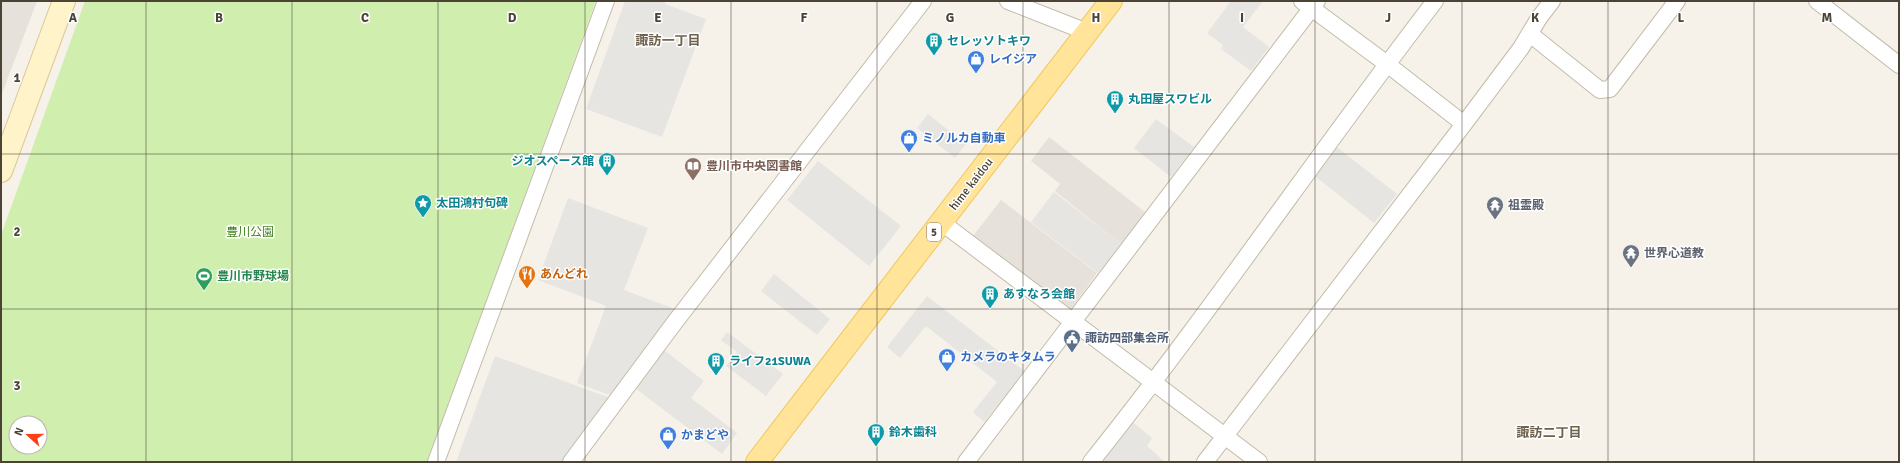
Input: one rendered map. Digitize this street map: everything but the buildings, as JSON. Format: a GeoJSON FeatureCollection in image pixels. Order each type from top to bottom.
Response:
{"type":"FeatureCollection","features":[{"type":"Feature","properties":{"kind":"main road","name":"hime kaidou"},"geometry":{"type":"LineString","coordinates":[[757,462],[1111,1]]}},
{"type":"Feature","properties":{"kind":"street"},"geometry":{"type":"LineString","coordinates":[[1,171],[64,1]]}},
{"type":"Feature","properties":{"kind":"street"},"geometry":{"type":"LineString","coordinates":[[436,462],[606,1]]}},
{"type":"Feature","properties":{"kind":"street"},"geometry":{"type":"LineString","coordinates":[[571,462],[675,322],[923,1]]}},
{"type":"Feature","properties":{"kind":"street"},"geometry":{"type":"LineString","coordinates":[[1008,1],[1087,32]]}},
{"type":"Feature","properties":{"kind":"street"},"geometry":{"type":"LineString","coordinates":[[1091,462],[1154,384],[1387,64],[1435,1]]}},
{"type":"Feature","properties":{"kind":"street"},"geometry":{"type":"LineString","coordinates":[[1205,462],[1464,124],[1530,34],[1539,18],[1552,1]]}},
{"type":"Feature","properties":{"kind":"street"},"geometry":{"type":"LineString","coordinates":[[1530,34],[1600,90],[1610,89],[1677,1]]}},
{"type":"Feature","properties":{"kind":"street"},"geometry":{"type":"LineString","coordinates":[[1817,1],[1899,65]]}},
{"type":"Feature","properties":{"kind":"street"},"geometry":{"type":"LineString","coordinates":[[966,462],[1310,3],[1464,124]]}},
{"type":"Feature","properties":{"kind":"street"},"geometry":{"type":"LineString","coordinates":[[941,222],[1259,462]]}},
{"type":"Feature","properties":{"kind":"shaded area"},"geometry":{"type":"Polygon","coordinates":[[[1,1],[37,1],[1,96],[1,1]]]}},
{"type":"Feature","properties":{"kind":"shaded area"},"geometry":{"type":"Polygon","coordinates":[[[625,1],[665,1],[665,4],[706,19],[662,137],[586,109],[625,1]]]}},
{"type":"Feature","properties":{"kind":"shaded area"},"geometry":{"type":"Polygon","coordinates":[[[1231,1],[1263,1],[1243,27],[1269,47],[1251,71],[1221,49],[1223,45],[1207,33],[1231,1]]]}},
{"type":"Feature","properties":{"kind":"shaded area"},"geometry":{"type":"Polygon","coordinates":[[[928,114],[966,144],[955,158],[917,128],[928,114]]]}},
{"type":"Feature","properties":{"kind":"shaded area"},"geometry":{"type":"Polygon","coordinates":[[[1156,119],[1194,147],[1171,177],[1134,148],[1156,119]]]}},
{"type":"Feature","properties":{"kind":"shaded area"},"geometry":{"type":"Polygon","coordinates":[[[1049,137],[1145,212],[1121,244],[1055,191],[1060,184],[1031,161],[1049,137]]]}},
{"type":"Feature","properties":{"kind":"shaded area"},"geometry":{"type":"Polygon","coordinates":[[[1334,145],[1397,194],[1374,223],[1311,173],[1334,145]]]}},
{"type":"Feature","properties":{"kind":"shaded area"},"geometry":{"type":"Polygon","coordinates":[[[818,161],[901,226],[869,266],[787,200],[818,161]]]}},
{"type":"Feature","properties":{"kind":"shaded area"},"geometry":{"type":"Polygon","coordinates":[[[1054,192],[1121,244],[1098,273],[1031,222],[1054,192]]]}},
{"type":"Feature","properties":{"kind":"shaded area"},"geometry":{"type":"Polygon","coordinates":[[[568,198],[648,228],[624,290],[677,310],[610,395],[577,383],[606,306],[538,280],[568,198]]]}},
{"type":"Feature","properties":{"kind":"shaded area"},"geometry":{"type":"Polygon","coordinates":[[[1001,200],[1097,273],[1070,310],[973,236],[1001,200]]]}},
{"type":"Feature","properties":{"kind":"shaded area"},"geometry":{"type":"Polygon","coordinates":[[[774,274],[830,319],[817,335],[761,291],[774,274]]]}},
{"type":"Feature","properties":{"kind":"shaded area"},"geometry":{"type":"Polygon","coordinates":[[[927,296],[1024,371],[984,422],[973,412],[997,382],[926,326],[900,358],[887,347],[927,296]]]}},
{"type":"Feature","properties":{"kind":"shaded area"},"geometry":{"type":"Polygon","coordinates":[[[727,332],[783,374],[766,396],[726,366],[737,352],[721,340],[727,332]]]}},
{"type":"Feature","properties":{"kind":"shaded area"},"geometry":{"type":"Polygon","coordinates":[[[664,350],[704,381],[691,398],[737,433],[722,454],[635,388],[664,350]]]}},
{"type":"Feature","properties":{"kind":"shaded area"},"geometry":{"type":"Polygon","coordinates":[[[495,356],[610,398],[561,462],[456,462],[495,356]]]}},
{"type":"Feature","properties":{"kind":"shaded area"},"geometry":{"type":"Polygon","coordinates":[[[1128,418],[1152,438],[1147,446],[1165,462],[1094,462],[1128,418]]]}},
{"type":"Feature","properties":{"kind":"green space","name":"豊川公園"},"geometry":{"type":"Polygon","coordinates":[[[85,1],[596,1],[427,462],[1,462],[1,235],[85,1]]]}},
{"type":"Feature","properties":{"kind":"place","name":"セレッソトキワ"},"geometry":{"type":"Point","coordinates":[934,56]}},
{"type":"Feature","properties":{"kind":"place","name":"レイジア"},"geometry":{"type":"Point","coordinates":[976,74]}},
{"type":"Feature","properties":{"kind":"place","name":"丸田屋スワビル"},"geometry":{"type":"Point","coordinates":[1115,114]}},
{"type":"Feature","properties":{"kind":"place","name":"ミノルカ自動車"},"geometry":{"type":"Point","coordinates":[909,153]}},
{"type":"Feature","properties":{"kind":"place","name":"ジオスペース館"},"geometry":{"type":"Point","coordinates":[607,176]}},
{"type":"Feature","properties":{"kind":"place","name":"豊川市中央図書館"},"geometry":{"type":"Point","coordinates":[693,181]}},
{"type":"Feature","properties":{"kind":"place","name":"太田鴻村句碑"},"geometry":{"type":"Point","coordinates":[423,218]}},
{"type":"Feature","properties":{"kind":"place","name":"祖霊殿"},"geometry":{"type":"Point","coordinates":[1495,220]}},
{"type":"Feature","properties":{"kind":"place","name":"世界心道教"},"geometry":{"type":"Point","coordinates":[1631,268]}},
{"type":"Feature","properties":{"kind":"place","name":"あんどれ"},"geometry":{"type":"Point","coordinates":[527,289]}},
{"type":"Feature","properties":{"kind":"place","name":"豊川市野球場"},"geometry":{"type":"Point","coordinates":[204,291]}},
{"type":"Feature","properties":{"kind":"place","name":"あすなろ会館"},"geometry":{"type":"Point","coordinates":[990,309]}},
{"type":"Feature","properties":{"kind":"place","name":"諏訪四部集会所"},"geometry":{"type":"Point","coordinates":[1072,353]}},
{"type":"Feature","properties":{"kind":"place","name":"カメラのキタムラ"},"geometry":{"type":"Point","coordinates":[947,372]}},
{"type":"Feature","properties":{"kind":"place","name":"ライフ21SUWA"},"geometry":{"type":"Point","coordinates":[716,376]}},
{"type":"Feature","properties":{"kind":"place","name":"鈴木歯科"},"geometry":{"type":"Point","coordinates":[876,447]}},
{"type":"Feature","properties":{"kind":"place","name":"かまどや"},"geometry":{"type":"Point","coordinates":[668,450]}},
{"type":"Feature","properties":{"kind":"district","name":"諏訪一丁目"},"geometry":{"type":"Point","coordinates":[668,40]}},
{"type":"Feature","properties":{"kind":"district","name":"諏訪二丁目"},"geometry":{"type":"Point","coordinates":[1549,432]}}]}
